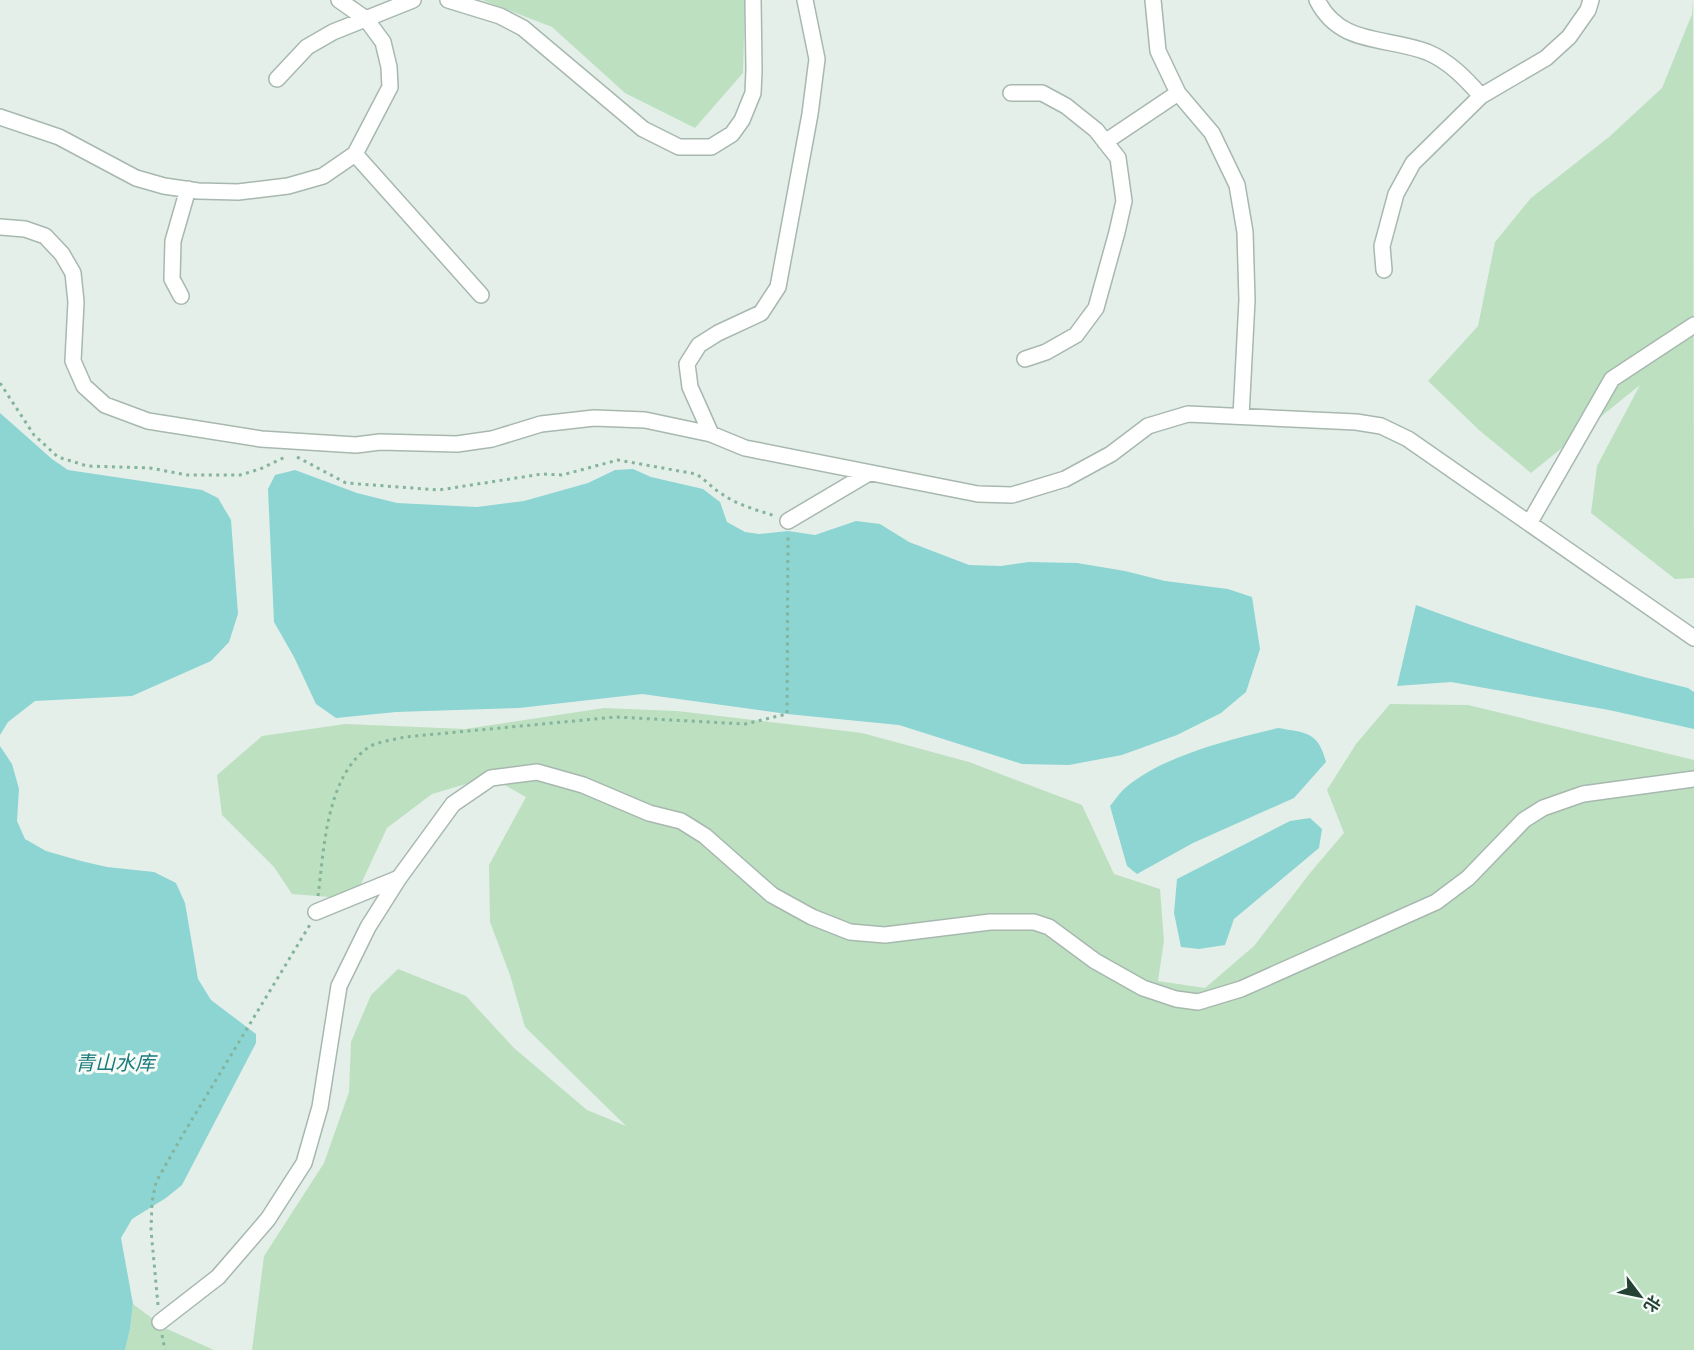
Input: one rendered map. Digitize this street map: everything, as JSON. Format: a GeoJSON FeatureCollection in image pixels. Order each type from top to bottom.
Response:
{"type":"FeatureCollection","features":[{"type":"Feature","properties":{"kind":"street"},"geometry":{"type":"LineString","coordinates":[[0,117],[59,137],[136,178],[164,186],[238,192],[288,186],[323,176],[355,154],[390,87],[389,67],[383,42],[366,19],[339,0]]}},
{"type":"Feature","properties":{"kind":"street"},"geometry":{"type":"LineString","coordinates":[[277,79],[307,47],[333,32],[413,0]]}},
{"type":"Feature","properties":{"kind":"street"},"geometry":{"type":"LineString","coordinates":[[448,0],[500,16],[523,28],[643,129],[679,147],[711,147],[732,134],[742,120],[753,93],[753,0]]}},
{"type":"Feature","properties":{"kind":"street"},"geometry":{"type":"LineString","coordinates":[[711,434],[690,387],[687,364],[699,345],[718,333],[761,313],[778,287],[810,114],[816,59],[806,0]]}},
{"type":"Feature","properties":{"kind":"street"},"geometry":{"type":"LineString","coordinates":[[1153,0],[1158,51],[1178,93],[1212,133],[1236,185],[1245,232],[1247,300],[1241,416]]}},
{"type":"Feature","properties":{"kind":"street"},"geometry":{"type":"LineString","coordinates":[[1317,0],[1336,26],[1357,36],[1428,53],[1461,74],[1481,96]]}},
{"type":"Feature","properties":{"kind":"street"},"geometry":{"type":"LineString","coordinates":[[1384,270],[1382,246],[1396,194],[1413,163],[1481,96],[1546,58],[1569,37],[1588,10],[1591,0]]}},
{"type":"Feature","properties":{"kind":"street"},"geometry":{"type":"LineString","coordinates":[[1011,93],[1042,93],[1058,101],[1096,130],[1118,158],[1124,201],[1096,308],[1076,335],[1046,352],[1025,359]]}},
{"type":"Feature","properties":{"kind":"street"},"geometry":{"type":"LineString","coordinates":[[1105,142],[1178,93]]}},
{"type":"Feature","properties":{"kind":"street"},"geometry":{"type":"LineString","coordinates":[[355,154],[481,295]]}},
{"type":"Feature","properties":{"kind":"street"},"geometry":{"type":"LineString","coordinates":[[182,296],[172,279],[173,241],[188,189]]}},
{"type":"Feature","properties":{"kind":"street"},"geometry":{"type":"LineString","coordinates":[[0,227],[25,229],[45,236],[62,254],[73,273],[75,302],[73,361],[84,386],[105,405],[148,421],[261,439],[356,445],[380,442],[457,444],[492,439],[541,424],[594,418],[645,420],[711,434],[746,448],[978,494],[1012,495],[1065,479],[1111,454],[1148,426],[1188,414],[1356,422],[1381,426],[1408,440],[1530,522],[1694,638]]}},
{"type":"Feature","properties":{"kind":"street"},"geometry":{"type":"LineString","coordinates":[[1530,522],[1612,379],[1694,325]]}},
{"type":"Feature","properties":{"kind":"street"},"geometry":{"type":"LineString","coordinates":[[788,521],[869,472]]}},
{"type":"Feature","properties":{"kind":"street"},"geometry":{"type":"LineString","coordinates":[[160,1322],[218,1277],[268,1220],[304,1163],[320,1107],[339,986],[368,927],[399,878],[453,804],[491,778],[537,772],[582,785],[649,813],[681,821],[705,836],[772,895],[812,917],[850,932],[885,935],[990,922],[1034,922],[1050,927],[1095,961],[1143,988],[1176,999],[1198,1002],[1241,989],[1436,902],[1468,878],[1524,820],[1543,808],[1583,794],[1694,779]]}},
{"type":"Feature","properties":{"kind":"street"},"geometry":{"type":"LineString","coordinates":[[316,912],[399,878]]}},
{"type":"Feature","properties":{"kind":"path"},"geometry":{"type":"LineString","coordinates":[[0,383],[34,435],[57,457],[87,466],[150,468],[187,476],[240,475],[260,469],[283,457],[297,457],[346,483],[439,490],[542,474],[562,476],[618,460],[696,474],[707,480],[721,494],[734,501],[788,521],[787,714],[745,724],[616,717],[405,737],[371,746],[353,760],[330,807],[316,912],[156,1182],[152,1202],[151,1230],[165,1350]]}},
{"type":"Feature","properties":{"kind":"green space"},"geometry":{"type":"Polygon","coordinates":[[[482,0],[745,0],[743,73],[695,128],[625,93],[552,27],[482,0]]]}},
{"type":"Feature","properties":{"kind":"green space"},"geometry":{"type":"Polygon","coordinates":[[[1693,0],[1694,578],[1675,579],[1591,513],[1597,466],[1640,385],[1531,473],[1479,430],[1428,381],[1478,326],[1495,242],[1531,198],[1609,137],[1662,88],[1692,14],[1693,0]]]}},
{"type":"Feature","properties":{"kind":"green space"},"geometry":{"type":"Polygon","coordinates":[[[1390,704],[1468,705],[1694,760],[1694,1350],[252,1350],[264,1256],[324,1163],[349,1092],[351,1042],[371,995],[398,969],[466,996],[514,1048],[587,1110],[626,1126],[525,1027],[510,975],[490,922],[489,865],[526,797],[490,777],[432,794],[387,828],[354,899],[292,894],[274,867],[222,815],[217,775],[262,736],[345,724],[465,729],[604,708],[677,711],[862,733],[969,762],[1082,805],[1114,874],[1160,889],[1164,941],[1158,981],[1205,988],[1254,946],[1344,833],[1327,790],[1356,744],[1390,704]]]}},
{"type":"Feature","properties":{"kind":"green space"},"geometry":{"type":"Polygon","coordinates":[[[133,1304],[165,1328],[214,1350],[125,1350],[133,1304]]]}},
{"type":"Feature","properties":{"kind":"water"},"geometry":{"type":"Polygon","coordinates":[[[0,413],[52,459],[68,470],[202,490],[218,498],[231,520],[238,614],[229,642],[211,661],[132,696],[35,701],[8,722],[0,735],[0,413]]]}},
{"type":"Feature","properties":{"kind":"water"},"geometry":{"type":"Polygon","coordinates":[[[633,469],[651,477],[703,489],[720,502],[727,522],[745,532],[759,534],[788,531],[815,535],[856,521],[880,524],[909,542],[969,565],[1001,566],[1029,562],[1077,563],[1165,581],[1228,589],[1252,597],[1260,649],[1246,692],[1221,713],[1177,735],[1122,755],[1069,765],[1022,764],[899,725],[787,714],[642,694],[519,708],[396,712],[336,718],[316,704],[294,657],[274,622],[268,489],[275,475],[295,470],[357,493],[397,503],[477,507],[524,501],[588,483],[615,470],[633,469]]]}},
{"type":"Feature","properties":{"kind":"water"},"geometry":{"type":"Polygon","coordinates":[[[1416,605],[1550,651],[1688,688],[1694,692],[1694,729],[1609,710],[1451,682],[1397,686],[1416,605]]]}},
{"type":"Feature","properties":{"kind":"water"},"geometry":{"type":"Polygon","coordinates":[[[1278,728],[1310,735],[1319,744],[1326,762],[1294,798],[1193,843],[1137,874],[1127,866],[1110,806],[1124,789],[1158,767],[1197,750],[1278,728]]]}},
{"type":"Feature","properties":{"kind":"water","name":"青山水库"},"geometry":{"type":"Polygon","coordinates":[[[0,746],[12,764],[19,789],[17,821],[25,839],[46,851],[107,867],[154,872],[176,883],[185,903],[198,979],[211,1000],[256,1034],[256,1043],[182,1185],[132,1219],[121,1238],[133,1304],[125,1350],[0,1350],[0,746]]]}},
{"type":"Feature","properties":{"kind":"water"},"geometry":{"type":"Polygon","coordinates":[[[1310,818],[1322,829],[1319,848],[1234,919],[1225,945],[1199,949],[1181,947],[1174,913],[1177,879],[1290,821],[1310,818]]]}}]}
